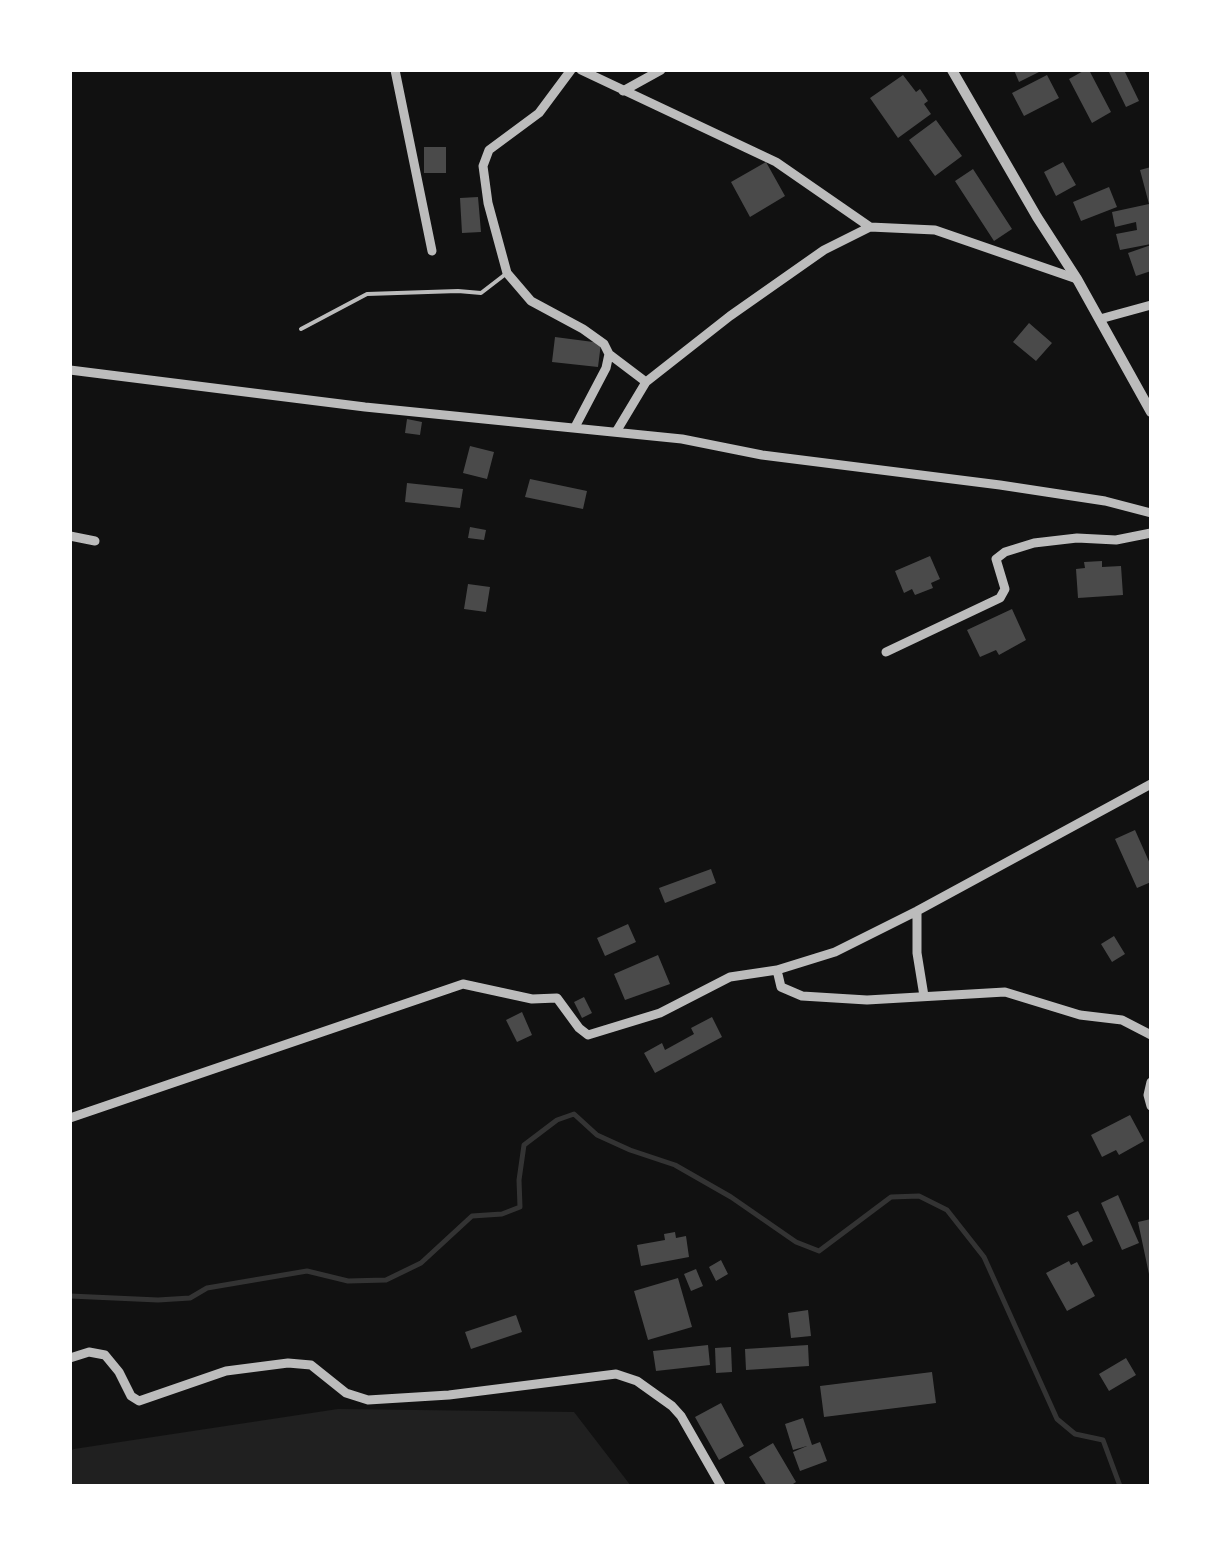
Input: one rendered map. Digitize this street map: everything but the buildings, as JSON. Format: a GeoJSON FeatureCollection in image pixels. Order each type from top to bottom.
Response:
{"type":"FeatureCollection","features":[{"type":"Feature","properties":{"kind":"street"},"geometry":{"type":"LineString","coordinates":[[395,70],[432,251]]}},
{"type":"Feature","properties":{"kind":"street"},"geometry":{"type":"LineString","coordinates":[[571,70],[539,113],[483,158],[488,204],[507,273],[531,301],[583,329],[646,382]]}},
{"type":"Feature","properties":{"kind":"street"},"geometry":{"type":"LineString","coordinates":[[581,70],[776,162],[870,227]]}},
{"type":"Feature","properties":{"kind":"street"},"geometry":{"type":"LineString","coordinates":[[623,91],[661,70]]}},
{"type":"Feature","properties":{"kind":"street"},"geometry":{"type":"LineString","coordinates":[[952,70],[1037,218],[1078,279],[1151,412]]}},
{"type":"Feature","properties":{"kind":"street"},"geometry":{"type":"LineString","coordinates":[[616,432],[646,382],[824,250],[870,227],[935,230],[1078,279]]}},
{"type":"Feature","properties":{"kind":"street"},"geometry":{"type":"LineString","coordinates":[[1100,319],[1151,305]]}},
{"type":"Feature","properties":{"kind":"street"},"geometry":{"type":"LineString","coordinates":[[575,427],[606,368],[609,354]]}},
{"type":"Feature","properties":{"kind":"street"},"geometry":{"type":"LineString","coordinates":[[70,370],[365,407],[616,432],[1000,485],[1151,512]]}},
{"type":"Feature","properties":{"kind":"street"},"geometry":{"type":"LineString","coordinates":[[886,652],[1000,598],[1004,589],[996,559],[1004,552],[1034,543],[1077,538],[1116,540],[1151,532]]}},
{"type":"Feature","properties":{"kind":"street"},"geometry":{"type":"LineString","coordinates":[[70,536],[95,541]]}},
{"type":"Feature","properties":{"kind":"street"},"geometry":{"type":"LineString","coordinates":[[70,1118],[463,984],[532,999],[557,998],[588,1035],[660,1012],[730,977],[778,970],[834,952],[1151,784]]}},
{"type":"Feature","properties":{"kind":"street"},"geometry":{"type":"LineString","coordinates":[[917,911],[924,996]]}},
{"type":"Feature","properties":{"kind":"street"},"geometry":{"type":"LineString","coordinates":[[778,970],[782,987],[802,996],[867,1000],[1005,992],[1080,1016],[1122,1020],[1151,1035]]}},
{"type":"Feature","properties":{"kind":"street"},"geometry":{"type":"LineString","coordinates":[[1151,1082],[1151,1106]]}},
{"type":"Feature","properties":{"kind":"street"},"geometry":{"type":"LineString","coordinates":[[70,1358],[88,1352],[105,1355],[120,1372],[131,1396],[139,1400],[226,1372],[288,1363],[310,1365],[346,1393],[368,1400],[449,1395],[616,1374],[638,1381],[672,1406],[721,1486]]}},
{"type":"Feature","properties":{"kind":"lane"},"geometry":{"type":"LineString","coordinates":[[301,330],[367,294],[481,293],[507,273]]}},
{"type":"Feature","properties":{"kind":"shaded area"},"geometry":{"type":"Polygon","coordinates":[[[338,1409],[574,1412],[631,1486],[70,1486],[70,1451],[74,1449],[338,1409]]]}},
{"type":"Feature","properties":{"kind":"waterway"},"geometry":{"type":"LineString","coordinates":[[70,1296],[190,1298],[207,1288],[307,1271],[348,1281],[386,1280],[421,1263],[472,1216],[502,1214],[520,1207],[524,1145],[557,1120],[574,1114],[597,1135],[675,1165],[731,1197],[796,1242],[819,1251],[891,1197],[919,1196],[947,1210],[984,1257],[1057,1419],[1075,1434],[1103,1440],[1120,1486]]}}]}
